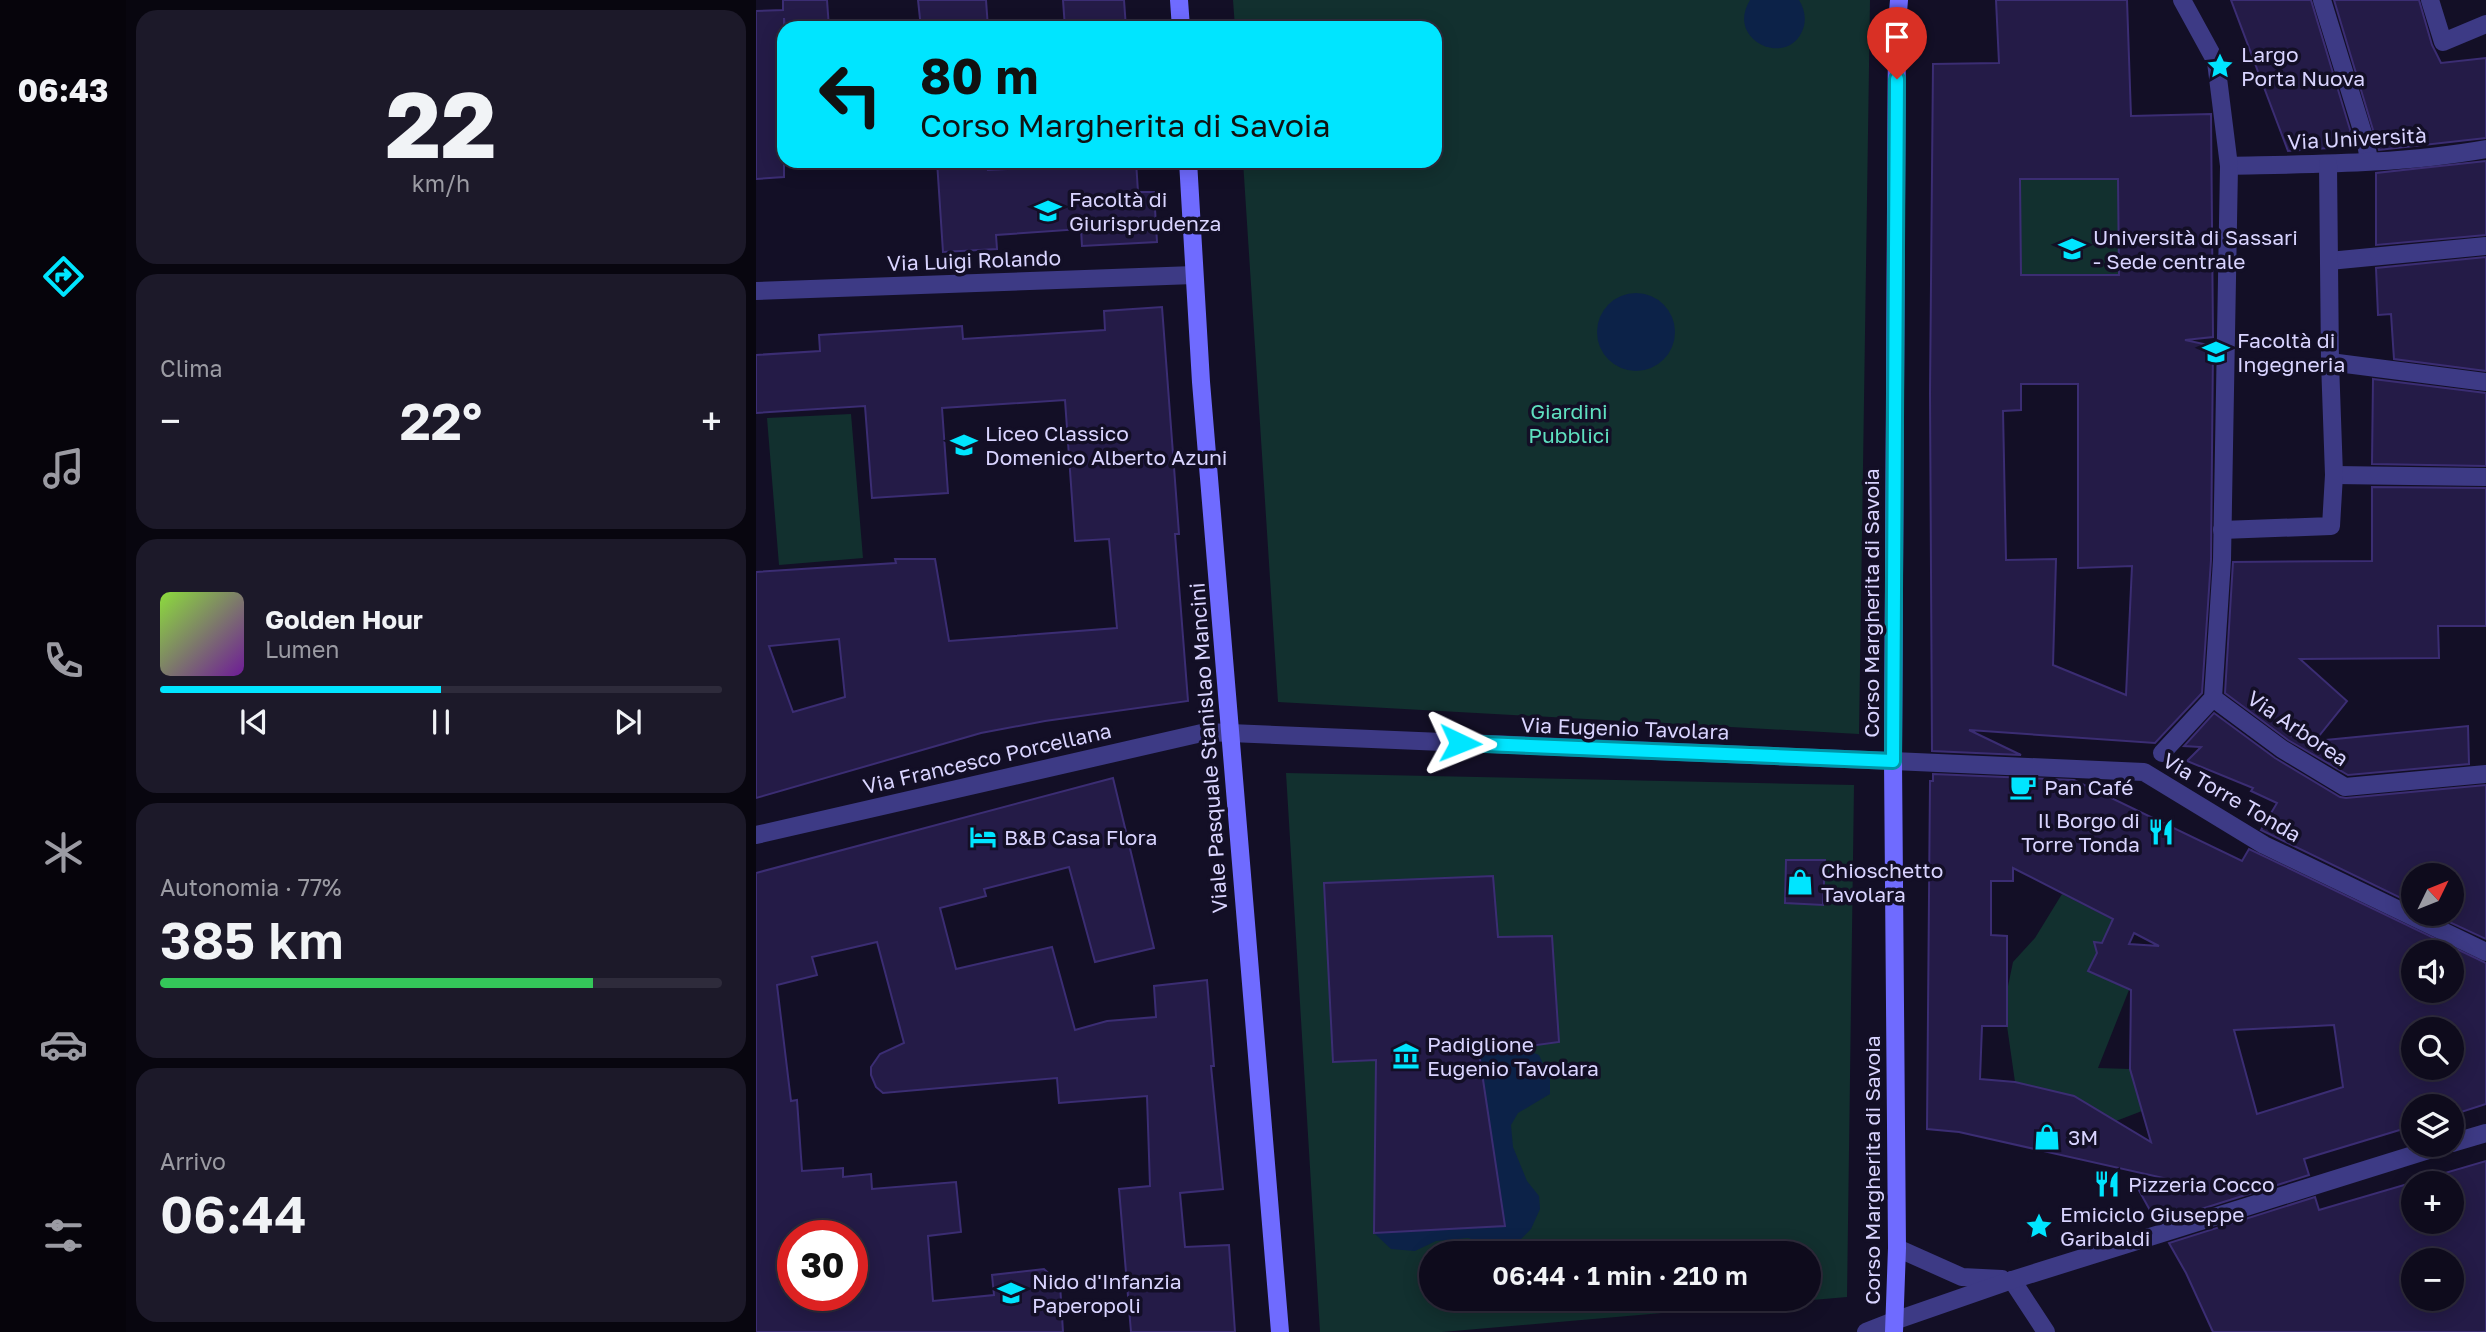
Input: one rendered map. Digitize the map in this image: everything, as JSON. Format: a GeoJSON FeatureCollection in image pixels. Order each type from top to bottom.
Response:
{"type":"FeatureCollection","features":[{"type":"Feature","properties":{"kind":"main road"},"geometry":{"type":"LineString","coordinates":[[1180,0],[1181,21]]}},
{"type":"Feature","properties":{"kind":"main road","name":"Corso Margherita di Savoia"},"geometry":{"type":"LineString","coordinates":[[1894,1326],[1897,1248],[1893,761],[1899,0]]}},
{"type":"Feature","properties":{"kind":"main road","name":"Viale Pasquale Stanislao Mancini"},"geometry":{"type":"LineString","coordinates":[[1188,168],[1194,275],[1230,734],[1280,1332]]}},
{"type":"Feature","properties":{"kind":"street"},"geometry":{"type":"LineString","coordinates":[[2182,0],[2216,62],[2230,166]]}},
{"type":"Feature","properties":{"kind":"street"},"geometry":{"type":"LineString","coordinates":[[2322,0],[2369,161]]}},
{"type":"Feature","properties":{"kind":"street"},"geometry":{"type":"LineString","coordinates":[[2430,0],[2443,42],[2486,24]]}},
{"type":"Feature","properties":{"kind":"street","name":"Via Università"},"geometry":{"type":"LineString","coordinates":[[2230,166],[2328,164],[2455,155],[2486,149]]}},
{"type":"Feature","properties":{"kind":"street"},"geometry":{"type":"LineString","coordinates":[[2222,530],[2331,526],[2334,475],[2328,164]]}},
{"type":"Feature","properties":{"kind":"street","name":"Via Arborea"},"geometry":{"type":"LineString","coordinates":[[2144,772],[2213,698],[2222,560],[2230,166]]}},
{"type":"Feature","properties":{"kind":"street"},"geometry":{"type":"LineString","coordinates":[[2329,261],[2486,246]]}},
{"type":"Feature","properties":{"kind":"street","name":"Via Luigi Rolando"},"geometry":{"type":"LineString","coordinates":[[756,291],[1194,275]]}},
{"type":"Feature","properties":{"kind":"street"},"geometry":{"type":"LineString","coordinates":[[2330,362],[2486,382]]}},
{"type":"Feature","properties":{"kind":"street"},"geometry":{"type":"LineString","coordinates":[[2334,475],[2486,477]]}},
{"type":"Feature","properties":{"kind":"street","name":"Via Arborea"},"geometry":{"type":"LineString","coordinates":[[2213,698],[2282,748],[2345,787],[2486,774]]}},
{"type":"Feature","properties":{"kind":"street","name":"Via Francesco Porcellana"},"geometry":{"type":"LineString","coordinates":[[756,835],[1206,732],[1230,734]]}},
{"type":"Feature","properties":{"kind":"street","name":"Via Eugenio Tavolara"},"geometry":{"type":"LineString","coordinates":[[1230,734],[1893,761]]}},
{"type":"Feature","properties":{"kind":"street","name":"Via Torre Tonda"},"geometry":{"type":"LineString","coordinates":[[1893,761],[2144,772],[2264,845],[2486,952]]}},
{"type":"Feature","properties":{"kind":"street"},"geometry":{"type":"LineString","coordinates":[[2464,1140],[2486,1133]]}},
{"type":"Feature","properties":{"kind":"street"},"geometry":{"type":"LineString","coordinates":[[1866,1332],[1894,1326],[2012,1280],[2409,1157]]}},
{"type":"Feature","properties":{"kind":"street"},"geometry":{"type":"LineString","coordinates":[[1897,1248],[1962,1277],[2012,1280]]}},
{"type":"Feature","properties":{"kind":"street"},"geometry":{"type":"LineString","coordinates":[[2012,1280],[2046,1332]]}},
{"type":"Feature","properties":{"kind":"green space","name":"Giardini Pubblici"},"geometry":{"type":"Polygon","coordinates":[[[1233,0],[1870,0],[1859,734],[1278,702],[1243,168],[1442,168],[1442,21],[1234,21],[1233,0]]]}},
{"type":"Feature","properties":{"kind":"green space"},"geometry":{"type":"Polygon","coordinates":[[[2020,179],[2118,179],[2119,275],[2021,275],[2020,179]]]}},
{"type":"Feature","properties":{"kind":"green space"},"geometry":{"type":"Polygon","coordinates":[[[851,414],[863,558],[779,565],[767,418],[851,414]]]}},
{"type":"Feature","properties":{"kind":"green space"},"geometry":{"type":"Polygon","coordinates":[[[1286,773],[1854,785],[1847,1297],[1821,1299],[1821,1241],[1419,1241],[1419,1311],[1685,1311],[1442,1332],[1320,1332],[1286,773]]]}},
{"type":"Feature","properties":{"kind":"green space"},"geometry":{"type":"Polygon","coordinates":[[[2062,894],[2113,920],[2089,971],[2129,990],[2098,1068],[2130,1069],[2142,1111],[2116,1121],[2069,1095],[2015,1082],[2007,1026],[2007,991],[2013,962],[2035,938],[2062,894]]]}},
{"type":"Feature","properties":{"kind":"water"},"geometry":{"type":"Polygon","coordinates":[[[1750,0],[1799,0],[1805,19],[1797,39],[1787,46],[1775,48],[1752,38],[1746,28],[1744,15],[1750,0]]]}},
{"type":"Feature","properties":{"kind":"water"},"geometry":{"type":"Polygon","coordinates":[[[1636,293],[1651,296],[1668,310],[1675,332],[1672,347],[1658,364],[1636,371],[1621,368],[1604,354],[1597,332],[1600,317],[1614,300],[1636,293]]]}},
{"type":"Feature","properties":{"kind":"water"},"geometry":{"type":"Polygon","coordinates":[[[1518,1047],[1539,1055],[1550,1079],[1550,1094],[1518,1113],[1511,1125],[1513,1147],[1527,1181],[1539,1196],[1540,1209],[1531,1229],[1519,1241],[1477,1241],[1468,1238],[1419,1241],[1419,1249],[1415,1251],[1391,1249],[1374,1233],[1479,1053],[1518,1047]]]}},
{"type":"Feature","properties":{"kind":"building"},"geometry":{"type":"Polygon","coordinates":[[[783,0],[827,0],[828,21],[784,21],[784,18],[784,21],[777,21],[777,168],[784,168],[784,177],[756,179],[756,11],[783,10],[783,0]]]}},
{"type":"Feature","properties":{"kind":"building"},"geometry":{"type":"Polygon","coordinates":[[[918,0],[986,0],[988,21],[920,21],[918,0]]]}},
{"type":"Feature","properties":{"kind":"building"},"geometry":{"type":"Polygon","coordinates":[[[1063,0],[1124,0],[1126,21],[1064,21],[1063,0]]]}},
{"type":"Feature","properties":{"kind":"building","name":"Università di Sassari - Sede centrale"},"geometry":{"type":"Polygon","coordinates":[[[1996,0],[2127,0],[2131,116],[2211,114],[2213,337],[2185,340],[2213,346],[2211,560],[2202,693],[2155,743],[1969,730],[2021,755],[1932,751],[1930,393],[1933,64],[1999,63],[1996,0]],[[2020,179],[2021,275],[2119,275],[2118,179],[2020,179]],[[2021,384],[2021,410],[2003,411],[2006,560],[2056,559],[2053,665],[2126,695],[2132,566],[2078,568],[2078,384],[2021,384]]]}},
{"type":"Feature","properties":{"kind":"building"},"geometry":{"type":"Polygon","coordinates":[[[2231,0],[2311,0],[2355,146],[2288,151],[2231,0]]]}},
{"type":"Feature","properties":{"kind":"building"},"geometry":{"type":"Polygon","coordinates":[[[2334,0],[2419,0],[2432,45],[2441,63],[2486,58],[2486,138],[2379,150],[2334,0]]]}},
{"type":"Feature","properties":{"kind":"building"},"geometry":{"type":"Polygon","coordinates":[[[2486,161],[2486,235],[2376,245],[2376,173],[2486,161]]]}},
{"type":"Feature","properties":{"kind":"building","name":"Facoltà di Giurisprudenza"},"geometry":{"type":"Polygon","coordinates":[[[937,168],[1136,168],[1138,192],[1154,192],[1157,242],[1082,246],[1081,229],[996,235],[997,249],[943,252],[937,168]]]}},
{"type":"Feature","properties":{"kind":"building"},"geometry":{"type":"Polygon","coordinates":[[[2486,257],[2486,371],[2394,359],[2391,314],[2378,315],[2376,268],[2486,257]]]}},
{"type":"Feature","properties":{"kind":"building"},"geometry":{"type":"Polygon","coordinates":[[[1162,307],[1188,701],[981,733],[756,798],[756,572],[896,563],[895,559],[935,559],[949,641],[1117,628],[1109,539],[1075,541],[1065,400],[942,408],[948,493],[872,498],[865,406],[756,413],[756,355],[820,351],[819,335],[962,326],[963,339],[1105,330],[1104,311],[1162,307]],[[839,639],[769,646],[793,712],[845,697],[839,639]]]}},
{"type":"Feature","properties":{"kind":"building"},"geometry":{"type":"Polygon","coordinates":[[[2373,379],[2486,393],[2486,466],[2372,464],[2373,379]]]}},
{"type":"Feature","properties":{"kind":"building"},"geometry":{"type":"Polygon","coordinates":[[[2372,487],[2486,488],[2486,626],[2438,626],[2439,658],[2300,659],[2347,701],[2315,741],[2468,726],[2469,764],[2348,775],[2288,740],[2225,693],[2233,562],[2372,561],[2372,487]]]}},
{"type":"Feature","properties":{"kind":"building"},"geometry":{"type":"Polygon","coordinates":[[[2214,713],[2275,758],[2340,797],[2486,785],[2486,939],[2458,926],[2464,926],[2464,863],[2401,863],[2401,898],[2261,830],[2277,803],[2251,791],[2253,788],[2187,761],[2201,747],[2184,746],[2214,713]]]}},
{"type":"Feature","properties":{"kind":"building"},"geometry":{"type":"Polygon","coordinates":[[[1933,774],[2074,780],[2242,861],[2249,849],[2401,922],[2401,926],[2409,926],[2438,940],[2401,940],[2401,1003],[2464,1003],[2464,952],[2486,963],[2486,1104],[2464,1111],[2464,1094],[2401,1094],[2401,1130],[2304,1159],[2309,1175],[2157,1223],[2136,1185],[2177,1181],[1959,1132],[1927,1129],[1930,781],[1933,781],[1933,774]],[[2013,868],[2013,881],[1991,881],[1991,935],[2007,936],[2007,1026],[1982,1026],[1980,1079],[2015,1082],[2074,1096],[2151,1142],[2130,1069],[2131,990],[2088,971],[2097,953],[2094,942],[2102,943],[2113,919],[2013,868]],[[2134,933],[2129,944],[2159,946],[2134,933]],[[2334,1025],[2234,1030],[2257,1114],[2343,1087],[2334,1025]]]}},
{"type":"Feature","properties":{"kind":"building"},"geometry":{"type":"Polygon","coordinates":[[[1113,778],[1154,948],[1095,962],[1069,867],[984,889],[986,896],[940,908],[956,969],[1052,947],[1075,1030],[1107,1021],[1156,1017],[1154,986],[1207,980],[1214,1066],[1211,1066],[1223,1189],[1180,1193],[1185,1247],[1229,1245],[1235,1332],[1131,1332],[1119,1189],[1150,1186],[1147,1096],[1059,1103],[1057,1078],[883,1093],[876,1087],[871,1067],[880,1054],[904,1043],[877,942],[812,957],[817,975],[777,985],[791,1101],[797,1100],[802,1171],[843,1168],[843,1177],[871,1174],[872,1189],[956,1182],[961,1232],[928,1236],[933,1301],[994,1295],[992,1275],[1044,1269],[1060,1284],[1063,1332],[756,1332],[756,873],[1113,778]]]}},
{"type":"Feature","properties":{"kind":"building"},"geometry":{"type":"Polygon","coordinates":[[[1786,860],[1825,860],[1823,905],[1785,903],[1786,860]]]}},
{"type":"Feature","properties":{"kind":"building","name":"Padiglione Eugenio Tavolara"},"geometry":{"type":"Polygon","coordinates":[[[1493,876],[1498,937],[1552,936],[1559,1042],[1479,1053],[1505,1226],[1374,1233],[1376,1060],[1333,1062],[1324,883],[1493,876]]]}},
{"type":"Feature","properties":{"kind":"building"},"geometry":{"type":"Polygon","coordinates":[[[2486,1161],[2486,1332],[2213,1332],[2169,1243],[2315,1197],[2319,1210],[2401,1186],[2401,1234],[2464,1234],[2464,1171],[2452,1171],[2486,1161]]]}},
{"type":"Feature","properties":{"kind":"place","name":"Largo Porta Nuova"},"geometry":{"type":"Point","coordinates":[2220,66]}},
{"type":"Feature","properties":{"kind":"place","name":"Facoltà di Giurisprudenza"},"geometry":{"type":"Point","coordinates":[1048,211]}},
{"type":"Feature","properties":{"kind":"place","name":"Università di Sassari - Sede centrale"},"geometry":{"type":"Point","coordinates":[2072,249]}},
{"type":"Feature","properties":{"kind":"place","name":"Facoltà di Ingegneria"},"geometry":{"type":"Point","coordinates":[2216,352]}},
{"type":"Feature","properties":{"kind":"place","name":"Liceo Classico Domenico Alberto Azuni"},"geometry":{"type":"Point","coordinates":[964,445]}},
{"type":"Feature","properties":{"kind":"place","name":"Pan Café"},"geometry":{"type":"Point","coordinates":[2023,787]}},
{"type":"Feature","properties":{"kind":"place","name":"Il Borgo di Torre Tonda"},"geometry":{"type":"Point","coordinates":[2161,832]}},
{"type":"Feature","properties":{"kind":"place","name":"B&B Casa Flora"},"geometry":{"type":"Point","coordinates":[983,837]}},
{"type":"Feature","properties":{"kind":"place","name":"Chioschetto Tavolara"},"geometry":{"type":"Point","coordinates":[1800,882]}},
{"type":"Feature","properties":{"kind":"place","name":"Padiglione Eugenio Tavolara"},"geometry":{"type":"Point","coordinates":[1406,1056]}},
{"type":"Feature","properties":{"kind":"place","name":"3M"},"geometry":{"type":"Point","coordinates":[2047,1137]}},
{"type":"Feature","properties":{"kind":"place","name":"Pizzeria Cocco"},"geometry":{"type":"Point","coordinates":[2107,1184]}},
{"type":"Feature","properties":{"kind":"place","name":"Emiciclo Giuseppe Garibaldi"},"geometry":{"type":"Point","coordinates":[2039,1226]}},
{"type":"Feature","properties":{"kind":"place","name":"Nido d'Infanzia Paperopoli"},"geometry":{"type":"Point","coordinates":[1011,1293]}},
{"type":"Feature","properties":{"kind":"route"},"geometry":{"type":"LineString","coordinates":[[1460,743],[1893,761],[1897,79]]}}]}
